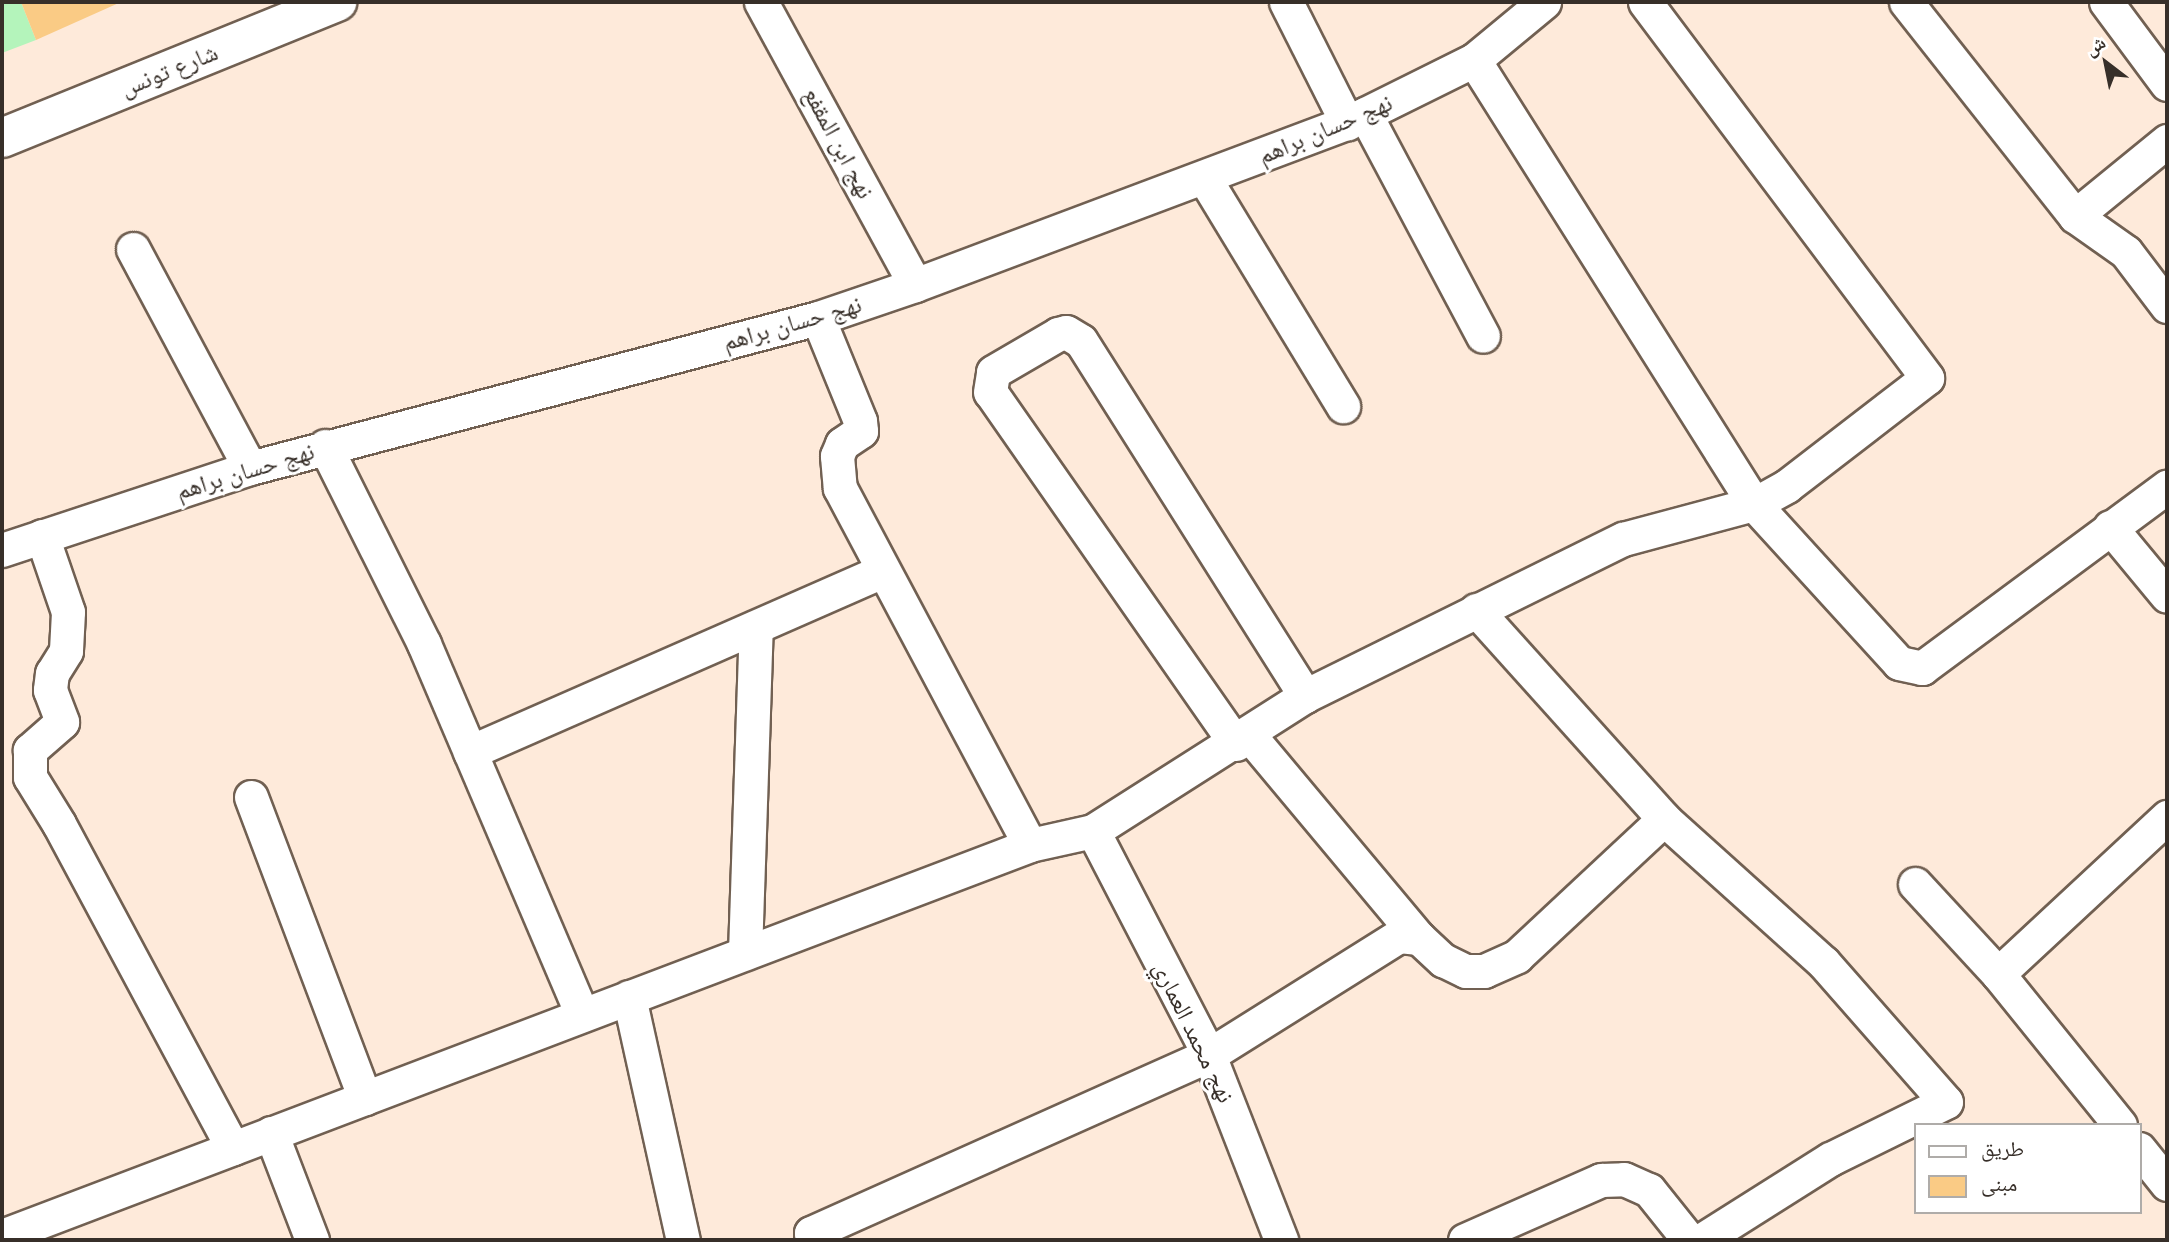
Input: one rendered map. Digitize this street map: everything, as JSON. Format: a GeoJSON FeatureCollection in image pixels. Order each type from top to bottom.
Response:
{"type":"FeatureCollection","features":[{"type":"Feature","properties":{"kind":"main road","name":"شارع تونس"},"geometry":{"type":"LineString","coordinates":[[2,138],[337,2]]}},
{"type":"Feature","properties":{"kind":"street","name":"نهج ابن المقفع"},"geometry":{"type":"LineString","coordinates":[[761,2],[915,285]]}},
{"type":"Feature","properties":{"kind":"street"},"geometry":{"type":"LineString","coordinates":[[1286,2],[1483,336]]}},
{"type":"Feature","properties":{"kind":"street","name":"نهج حسان براهم"},"geometry":{"type":"LineString","coordinates":[[2,550],[325,446],[818,318],[915,285],[1205,178],[1356,118],[1474,61],[1544,2]]}},
{"type":"Feature","properties":{"kind":"street"},"geometry":{"type":"LineString","coordinates":[[2,1236],[1030,845],[1093,831],[1243,739],[1306,696],[1476,610],[1623,539],[1754,504],[1787,486],[1927,378],[1645,2]]}},
{"type":"Feature","properties":{"kind":"street"},"geometry":{"type":"LineString","coordinates":[[1906,2],[2075,216],[2126,252],[2167,306]]}},
{"type":"Feature","properties":{"kind":"street"},"geometry":{"type":"LineString","coordinates":[[2106,2],[2167,84]]}},
{"type":"Feature","properties":{"kind":"street"},"geometry":{"type":"LineString","coordinates":[[1474,61],[1754,504],[1899,663],[1922,668],[2167,487]]}},
{"type":"Feature","properties":{"kind":"street"},"geometry":{"type":"LineString","coordinates":[[2075,216],[2167,141]]}},
{"type":"Feature","properties":{"kind":"street"},"geometry":{"type":"LineString","coordinates":[[1205,178],[1343,406]]}},
{"type":"Feature","properties":{"kind":"street"},"geometry":{"type":"LineString","coordinates":[[133,249],[250,468]]}},
{"type":"Feature","properties":{"kind":"street"},"geometry":{"type":"LineString","coordinates":[[818,318],[860,421],[861,430],[842,444],[837,456],[840,488],[1030,845]]}},
{"type":"Feature","properties":{"kind":"street"},"geometry":{"type":"LineString","coordinates":[[1306,696],[1081,341],[1073,334],[1058,334],[993,372],[990,392],[1243,739],[1419,938],[1443,960],[1466,971],[1484,971],[1517,956],[1664,819]]}},
{"type":"Feature","properties":{"kind":"street"},"geometry":{"type":"LineString","coordinates":[[325,446],[424,644],[583,1015]]}},
{"type":"Feature","properties":{"kind":"street"},"geometry":{"type":"LineString","coordinates":[[2110,527],[2167,596]]}},
{"type":"Feature","properties":{"kind":"street"},"geometry":{"type":"LineString","coordinates":[[42,537],[68,612],[66,651],[52,673],[50,690],[62,722],[30,751],[30,777],[59,824],[233,1148]]}},
{"type":"Feature","properties":{"kind":"street"},"geometry":{"type":"LineString","coordinates":[[470,751],[883,571]]}},
{"type":"Feature","properties":{"kind":"street"},"geometry":{"type":"LineString","coordinates":[[1476,610],[1664,819],[1823,962],[1946,1102],[1830,1159],[1702,1240]]}},
{"type":"Feature","properties":{"kind":"street"},"geometry":{"type":"LineString","coordinates":[[745,953],[756,627]]}},
{"type":"Feature","properties":{"kind":"street"},"geometry":{"type":"LineString","coordinates":[[251,797],[365,1098]]}},
{"type":"Feature","properties":{"kind":"street"},"geometry":{"type":"LineString","coordinates":[[1998,974],[2167,817]]}},
{"type":"Feature","properties":{"kind":"street","name":"نهج محمد العماري"},"geometry":{"type":"LineString","coordinates":[[1093,831],[1209,1055],[1281,1240]]}},
{"type":"Feature","properties":{"kind":"street"},"geometry":{"type":"LineString","coordinates":[[1915,884],[1998,974],[2118,1123]]}},
{"type":"Feature","properties":{"kind":"street"},"geometry":{"type":"LineString","coordinates":[[806,1238],[1209,1055],[1376,946],[1399,936],[1419,938]]}},
{"type":"Feature","properties":{"kind":"street"},"geometry":{"type":"LineString","coordinates":[[629,998],[683,1240]]}},
{"type":"Feature","properties":{"kind":"street"},"geometry":{"type":"LineString","coordinates":[[271,1133],[312,1240]]}},
{"type":"Feature","properties":{"kind":"street"},"geometry":{"type":"LineString","coordinates":[[2141,1152],[2167,1184]]}},
{"type":"Feature","properties":{"kind":"street"},"geometry":{"type":"LineString","coordinates":[[1465,1240],[1601,1180],[1624,1180],[1649,1190],[1689,1240]]}},
{"type":"Feature","properties":{"kind":"green space"},"geometry":{"type":"Polygon","coordinates":[[[2,2],[21,2],[36,40],[2,53],[2,2]]]}},
{"type":"Feature","properties":{"kind":"building"},"geometry":{"type":"Polygon","coordinates":[[[21,2],[121,2],[36,40],[21,2]]]}}]}
